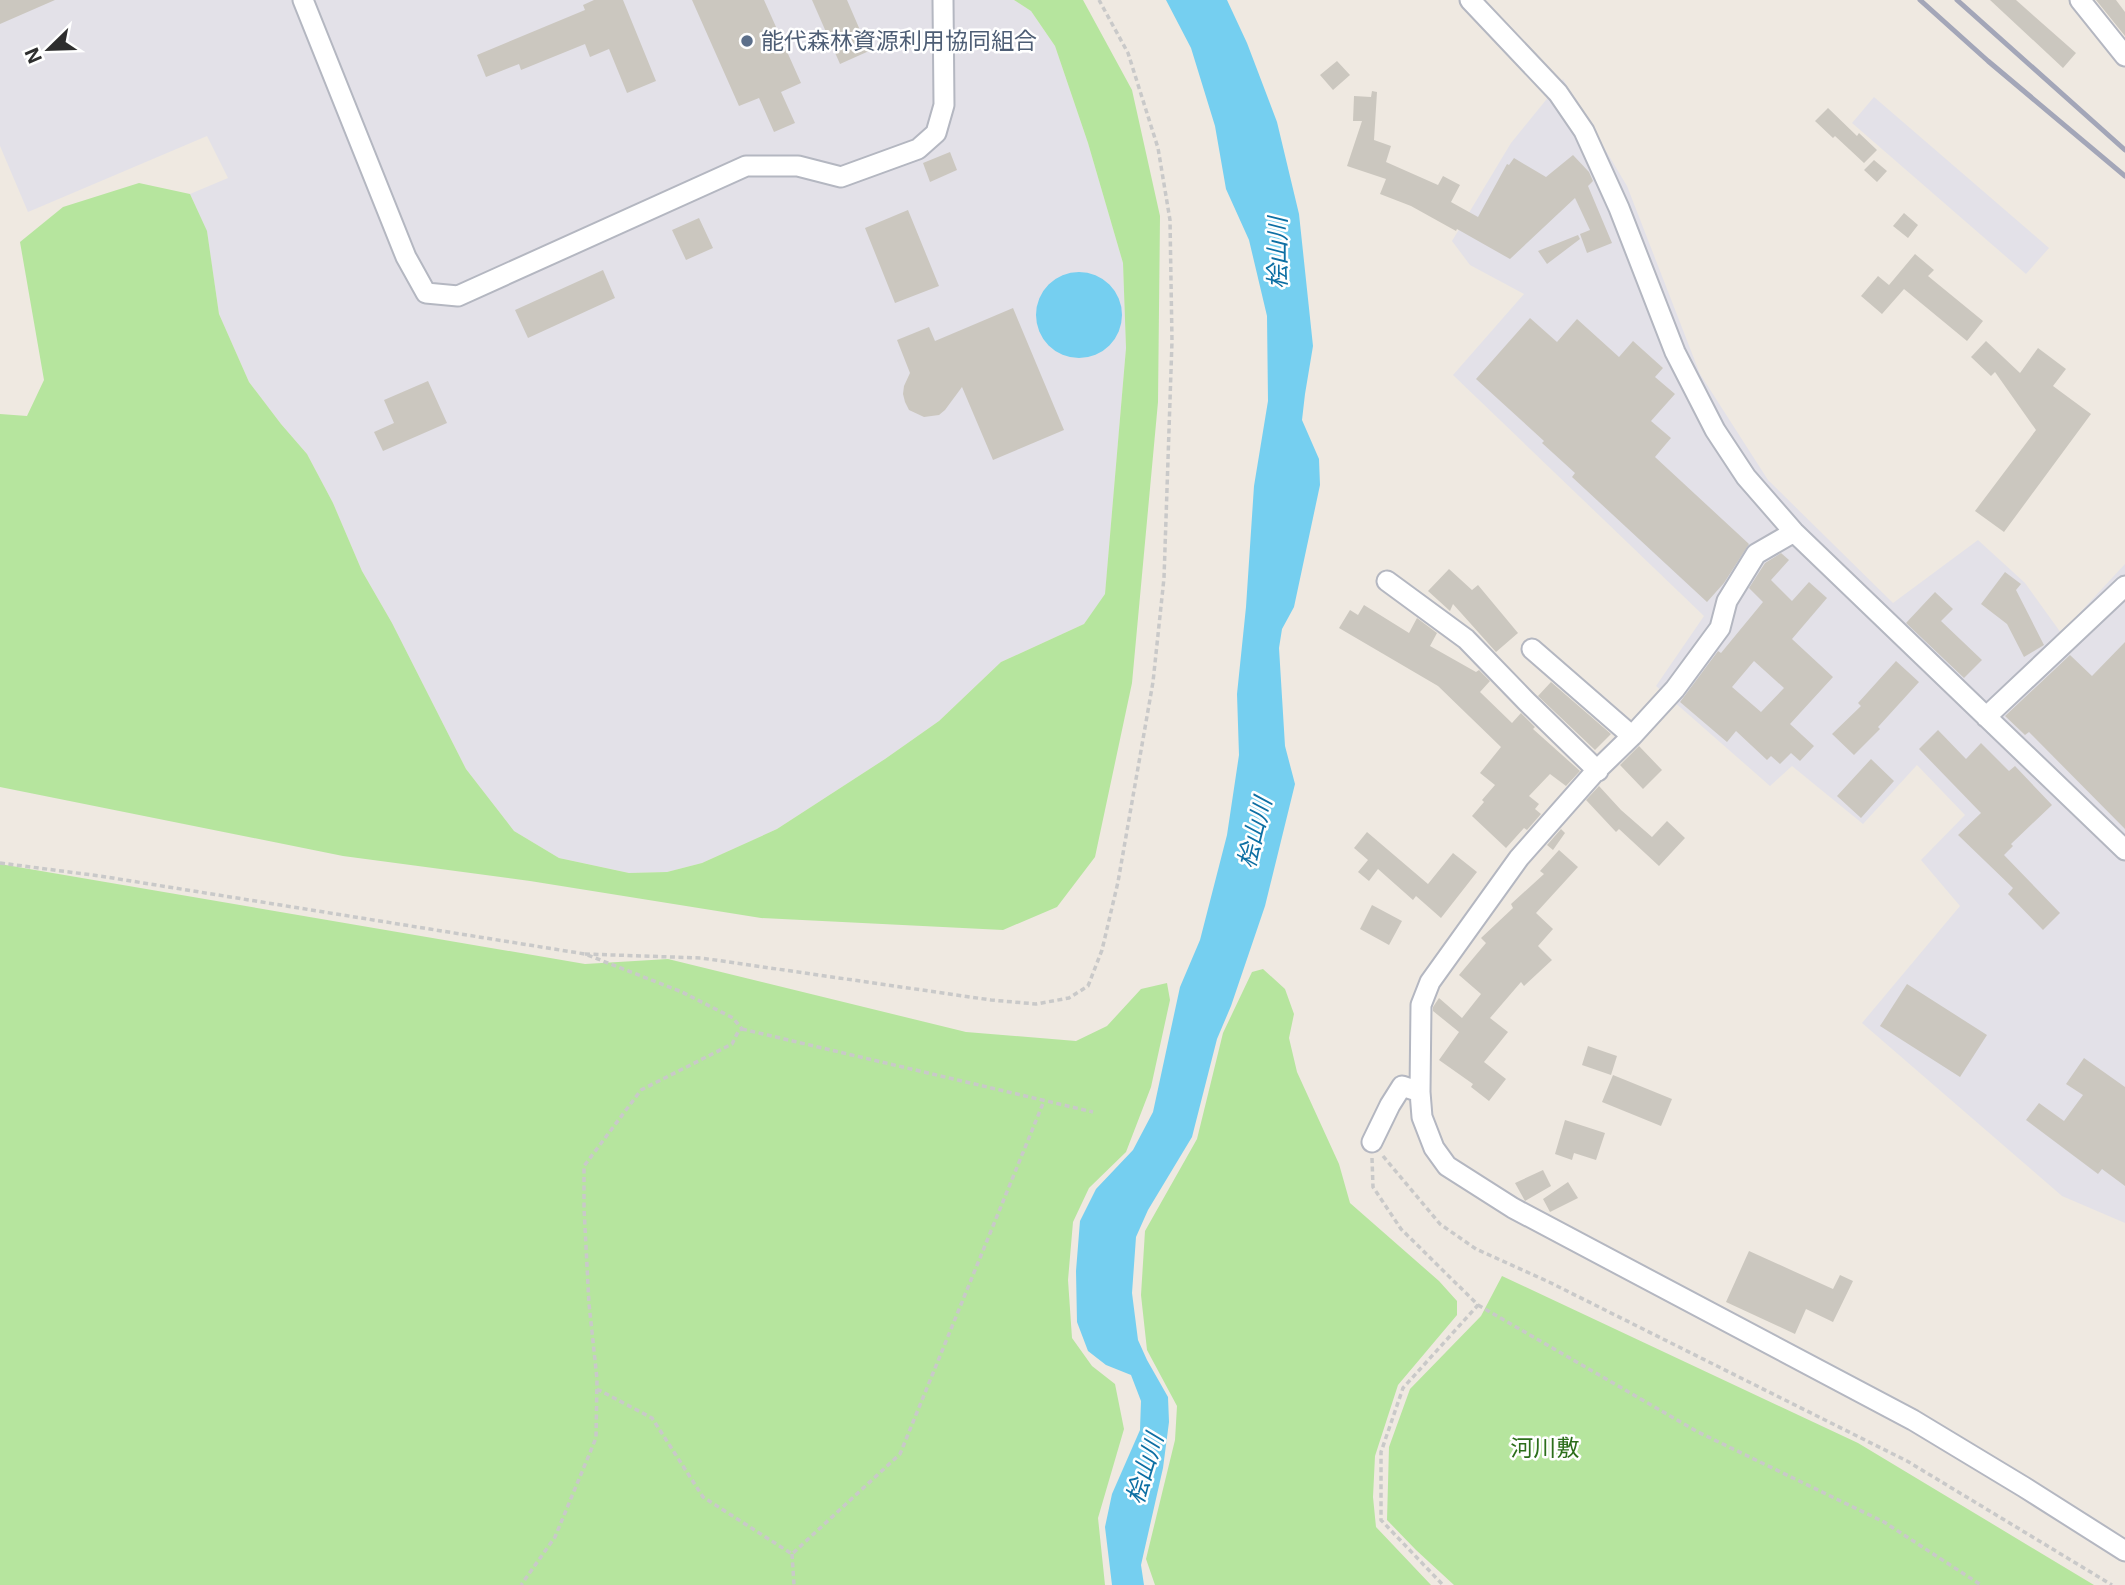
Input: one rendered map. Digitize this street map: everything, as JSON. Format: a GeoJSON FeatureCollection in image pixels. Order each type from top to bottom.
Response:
{"type":"FeatureCollection","features":[{"type":"Feature","properties":{"kind":"street"},"geometry":{"type":"LineString","coordinates":[[303,0],[406,257],[426,293],[458,296],[746,166],[798,166],[841,177],[918,149],[936,133],[944,105],[943,0]]}},
{"type":"Feature","properties":{"kind":"street"},"geometry":{"type":"LineString","coordinates":[[1470,0],[1558,93],[1584,131],[1619,208],[1681,363],[1715,430],[1746,477],[1794,532],[2125,850]]}},
{"type":"Feature","properties":{"kind":"street"},"geometry":{"type":"LineString","coordinates":[[2080,0],[2125,56]]}},
{"type":"Feature","properties":{"kind":"street"},"geometry":{"type":"LineString","coordinates":[[1794,532],[1756,554],[1727,601],[1720,628],[1675,688],[1519,858],[1430,982],[1422,1005],[1422,1117],[1434,1148],[1447,1166],[1513,1208],[1913,1420],[2123,1543]]}},
{"type":"Feature","properties":{"kind":"street"},"geometry":{"type":"LineString","coordinates":[[1387,581],[1466,639],[1598,771]]}},
{"type":"Feature","properties":{"kind":"street"},"geometry":{"type":"LineString","coordinates":[[1986,717],[2125,586]]}},
{"type":"Feature","properties":{"kind":"street"},"geometry":{"type":"LineString","coordinates":[[1532,649],[1632,736]]}},
{"type":"Feature","properties":{"kind":"street"},"geometry":{"type":"LineString","coordinates":[[1372,1142],[1402,1086],[1420,1092]]}},
{"type":"Feature","properties":{"kind":"path"},"geometry":{"type":"LineString","coordinates":[[0,863],[100,876],[585,954],[701,958],[991,1000],[1036,1004],[1069,998],[1088,986],[1102,950],[1118,883],[1153,682],[1164,578],[1172,341],[1170,220],[1158,148],[1128,53],[1100,0]]}},
{"type":"Feature","properties":{"kind":"path"},"geometry":{"type":"LineString","coordinates":[[585,954],[682,992],[733,1018],[742,1028],[1093,1112]]}},
{"type":"Feature","properties":{"kind":"path"},"geometry":{"type":"LineString","coordinates":[[521,1585],[555,1537],[596,1438],[597,1389],[584,1208],[584,1166],[641,1090],[732,1044],[742,1028]]}},
{"type":"Feature","properties":{"kind":"path"},"geometry":{"type":"LineString","coordinates":[[792,1554],[900,1454],[1044,1101]]}},
{"type":"Feature","properties":{"kind":"path"},"geometry":{"type":"LineString","coordinates":[[1372,1142],[1373,1187],[1401,1229],[1478,1305],[1696,1431],[1884,1522],[1981,1585]]}},
{"type":"Feature","properties":{"kind":"path"},"geometry":{"type":"LineString","coordinates":[[1372,1142],[1440,1224],[1476,1249],[1549,1282],[1907,1461],[2112,1585]]}},
{"type":"Feature","properties":{"kind":"path"},"geometry":{"type":"LineString","coordinates":[[1443,1585],[1381,1520],[1381,1452],[1403,1388],[1478,1305]]}},
{"type":"Feature","properties":{"kind":"path"},"geometry":{"type":"LineString","coordinates":[[597,1389],[652,1418],[703,1497],[792,1554]]}},
{"type":"Feature","properties":{"kind":"path"},"geometry":{"type":"LineString","coordinates":[[792,1554],[794,1585]]}},
{"type":"Feature","properties":{"kind":"shaded area"},"geometry":{"type":"Polygon","coordinates":[[[0,0],[1014,0],[1031,11],[1055,46],[1088,143],[1123,263],[1126,348],[1105,595],[1084,624],[1001,662],[939,721],[777,829],[702,863],[667,872],[629,873],[559,858],[514,831],[466,769],[392,623],[362,571],[333,503],[307,454],[249,382],[219,314],[207,232],[190,194],[228,178],[207,136],[28,212],[0,146],[0,0]]]}},
{"type":"Feature","properties":{"kind":"shaded area"},"geometry":{"type":"Polygon","coordinates":[[[1563,79],[1627,186],[1700,374],[1768,480],[1893,603],[1978,540],[2025,583],[2061,633],[2125,564],[2125,1223],[2062,1196],[1862,1023],[1960,906],[1921,860],[1965,815],[1917,765],[1863,824],[1792,766],[1770,786],[1656,686],[1704,616],[1453,375],[1524,294],[1470,265],[1452,241],[1511,143],[1563,79]]]}},
{"type":"Feature","properties":{"kind":"shaded area"},"geometry":{"type":"Polygon","coordinates":[[[1874,97],[2049,248],[2026,274],[1852,123],[1874,97]]]}},
{"type":"Feature","properties":{"kind":"green space"},"geometry":{"type":"Polygon","coordinates":[[[1014,0],[1083,0],[1132,90],[1160,216],[1158,402],[1132,683],[1095,857],[1057,907],[1003,930],[761,918],[530,881],[343,856],[0,787],[0,414],[27,416],[44,380],[20,242],[63,207],[139,183],[190,194],[207,231],[219,314],[249,382],[307,454],[333,503],[362,571],[392,623],[466,769],[514,831],[559,858],[629,873],[667,872],[702,863],[777,829],[885,759],[939,721],[1001,662],[1084,624],[1105,594],[1126,348],[1123,263],[1088,143],[1055,46],[1031,11],[1014,0]]]}},
{"type":"Feature","properties":{"kind":"green space"},"geometry":{"type":"Polygon","coordinates":[[[0,864],[585,964],[668,959],[966,1032],[1076,1041],[1107,1026],[1141,989],[1167,983],[1170,1000],[1151,1087],[1126,1152],[1089,1188],[1073,1222],[1068,1280],[1072,1338],[1092,1366],[1115,1384],[1124,1429],[1098,1518],[1105,1585],[0,1585],[0,864]]]}},
{"type":"Feature","properties":{"kind":"green space"},"geometry":{"type":"Polygon","coordinates":[[[1263,969],[1285,989],[1294,1014],[1289,1038],[1297,1072],[1339,1164],[1350,1203],[1439,1281],[1457,1301],[1457,1315],[1398,1385],[1375,1456],[1373,1497],[1376,1527],[1431,1585],[1155,1585],[1146,1559],[1175,1440],[1177,1406],[1147,1350],[1141,1295],[1145,1231],[1197,1139],[1223,1033],[1252,972],[1263,969]]]}},
{"type":"Feature","properties":{"kind":"green space","name":"河川敷"},"geometry":{"type":"Polygon","coordinates":[[[1502,1276],[1858,1443],[2094,1585],[1454,1585],[1387,1520],[1389,1447],[1410,1389],[1481,1316],[1502,1276]]]}},
{"type":"Feature","properties":{"kind":"water","name":"桧山川"},"geometry":{"type":"Polygon","coordinates":[[[1166,0],[1227,0],[1247,43],[1277,122],[1299,214],[1313,346],[1302,420],[1319,459],[1320,485],[1294,607],[1282,629],[1279,648],[1285,746],[1295,784],[1265,906],[1217,1039],[1192,1137],[1148,1210],[1136,1237],[1132,1293],[1138,1340],[1168,1397],[1169,1422],[1163,1468],[1141,1565],[1144,1585],[1112,1585],[1105,1527],[1112,1494],[1140,1430],[1141,1401],[1131,1375],[1106,1365],[1088,1351],[1077,1322],[1076,1271],[1080,1221],[1096,1189],[1133,1150],[1153,1112],[1180,987],[1200,940],[1227,835],[1239,755],[1237,694],[1254,486],[1268,401],[1267,316],[1249,240],[1226,189],[1215,126],[1191,48],[1166,0]]]}},
{"type":"Feature","properties":{"kind":"water"},"geometry":{"type":"Polygon","coordinates":[[[1071,272],[1087,272],[1110,284],[1119,298],[1122,315],[1119,332],[1110,346],[1087,358],[1071,358],[1055,351],[1043,339],[1036,323],[1036,307],[1043,291],[1055,279],[1071,272]]]}},
{"type":"Feature","properties":{"kind":"building"},"geometry":{"type":"Polygon","coordinates":[[[0,0],[55,0],[0,24],[0,0]]]}},
{"type":"Feature","properties":{"kind":"building"},"geometry":{"type":"Polygon","coordinates":[[[594,0],[623,0],[656,81],[627,93],[609,49],[590,57],[585,44],[521,70],[519,64],[486,77],[477,55],[585,10],[583,5],[594,0]]]}},
{"type":"Feature","properties":{"kind":"building","name":"能代森林資源利用協同組合"},"geometry":{"type":"Polygon","coordinates":[[[692,0],[764,0],[801,83],[781,92],[795,123],[774,132],[759,98],[739,106],[692,0]]]}},
{"type":"Feature","properties":{"kind":"building"},"geometry":{"type":"Polygon","coordinates":[[[812,0],[847,0],[869,51],[840,64],[812,0]]]}},
{"type":"Feature","properties":{"kind":"building"},"geometry":{"type":"Polygon","coordinates":[[[1990,0],[2016,0],[2076,53],[2063,68],[1990,0]]]}},
{"type":"Feature","properties":{"kind":"building"},"geometry":{"type":"Polygon","coordinates":[[[2096,0],[2116,0],[2125,12],[2125,36],[2096,0]]]}},
{"type":"Feature","properties":{"kind":"building"},"geometry":{"type":"Polygon","coordinates":[[[1337,61],[1350,75],[1333,90],[1320,75],[1337,61]]]}},
{"type":"Feature","properties":{"kind":"building"},"geometry":{"type":"Polygon","coordinates":[[[1372,91],[1377,92],[1374,140],[1391,146],[1386,162],[1438,185],[1443,176],[1460,185],[1451,202],[1478,217],[1507,164],[1514,158],[1546,177],[1573,155],[1589,172],[1593,181],[1588,186],[1612,243],[1587,253],[1580,234],[1590,230],[1575,198],[1510,259],[1411,206],[1380,194],[1386,179],[1347,166],[1362,121],[1353,121],[1354,96],[1371,97],[1372,91]]]}},
{"type":"Feature","properties":{"kind":"building"},"geometry":{"type":"Polygon","coordinates":[[[1828,108],[1857,136],[1859,133],[1877,150],[1864,163],[1815,121],[1828,108]]]}},
{"type":"Feature","properties":{"kind":"building"},"geometry":{"type":"Polygon","coordinates":[[[950,152],[957,170],[930,182],[923,163],[950,152]]]}},
{"type":"Feature","properties":{"kind":"building"},"geometry":{"type":"Polygon","coordinates":[[[1874,160],[1887,171],[1877,182],[1864,170],[1874,160]]]}},
{"type":"Feature","properties":{"kind":"building"},"geometry":{"type":"Polygon","coordinates":[[[908,210],[939,286],[895,303],[865,228],[908,210]]]}},
{"type":"Feature","properties":{"kind":"building"},"geometry":{"type":"Polygon","coordinates":[[[1904,213],[1918,225],[1908,238],[1893,226],[1904,213]]]}},
{"type":"Feature","properties":{"kind":"building"},"geometry":{"type":"Polygon","coordinates":[[[699,218],[713,248],[686,260],[672,230],[699,218]]]}},
{"type":"Feature","properties":{"kind":"building"},"geometry":{"type":"Polygon","coordinates":[[[1578,235],[1580,239],[1547,264],[1538,251],[1578,235]]]}},
{"type":"Feature","properties":{"kind":"building"},"geometry":{"type":"Polygon","coordinates":[[[1915,254],[1934,270],[1928,276],[1983,321],[1967,341],[1904,289],[1882,314],[1861,296],[1878,276],[1889,285],[1915,254]]]}},
{"type":"Feature","properties":{"kind":"building"},"geometry":{"type":"Polygon","coordinates":[[[603,270],[615,298],[528,338],[515,310],[603,270]]]}},
{"type":"Feature","properties":{"kind":"building"},"geometry":{"type":"Polygon","coordinates":[[[1013,308],[1064,430],[993,460],[962,387],[939,415],[924,417],[909,410],[903,394],[910,373],[897,340],[929,327],[935,341],[1013,308]]]}},
{"type":"Feature","properties":{"kind":"building"},"geometry":{"type":"Polygon","coordinates":[[[1530,318],[1557,342],[1577,319],[1619,357],[1633,341],[1663,368],[1655,377],[1675,394],[1651,421],[1671,438],[1655,457],[1749,544],[1724,583],[1707,602],[1572,477],[1575,473],[1542,443],[1544,441],[1476,379],[1530,318]]]}},
{"type":"Feature","properties":{"kind":"building"},"geometry":{"type":"Polygon","coordinates":[[[1986,341],[2020,373],[2038,348],[2066,369],[2053,386],[2091,414],[2004,532],[1975,511],[2036,430],[1995,372],[1991,376],[1971,357],[1986,341]]]}},
{"type":"Feature","properties":{"kind":"building"},"geometry":{"type":"Polygon","coordinates":[[[428,381],[447,423],[383,451],[374,432],[394,423],[384,400],[428,381]]]}},
{"type":"Feature","properties":{"kind":"building"},"geometry":{"type":"Polygon","coordinates":[[[1781,553],[1789,560],[1771,580],[1792,601],[1809,582],[1827,598],[1792,639],[1833,677],[1790,724],[1814,746],[1800,761],[1791,753],[1780,764],[1771,756],[1767,760],[1736,731],[1727,742],[1680,702],[1718,651],[1721,653],[1763,602],[1749,588],[1765,563],[1781,553]],[[1754,661],[1732,687],[1761,712],[1784,688],[1754,661]]]}},
{"type":"Feature","properties":{"kind":"building"},"geometry":{"type":"Polygon","coordinates":[[[1449,569],[1472,590],[1478,585],[1518,633],[1496,652],[1453,604],[1450,611],[1428,591],[1449,569]]]}},
{"type":"Feature","properties":{"kind":"building"},"geometry":{"type":"Polygon","coordinates":[[[2005,572],[2021,584],[2016,590],[2044,645],[2024,657],[2007,624],[1981,604],[2005,572]]]}},
{"type":"Feature","properties":{"kind":"building"},"geometry":{"type":"Polygon","coordinates":[[[1935,592],[1953,609],[1941,621],[1982,660],[1964,678],[1906,623],[1935,592]]]}},
{"type":"Feature","properties":{"kind":"building"},"geometry":{"type":"Polygon","coordinates":[[[1364,605],[1409,633],[1417,618],[1437,633],[1430,646],[1476,672],[1479,670],[1490,681],[1480,692],[1512,723],[1521,713],[1535,727],[1533,729],[1580,771],[1566,786],[1550,774],[1529,796],[1539,804],[1535,809],[1541,814],[1506,848],[1472,816],[1495,785],[1480,773],[1501,747],[1438,686],[1339,628],[1350,610],[1358,615],[1364,605]]]}},
{"type":"Feature","properties":{"kind":"building"},"geometry":{"type":"Polygon","coordinates":[[[2125,642],[2125,829],[2029,732],[2025,735],[2005,716],[2070,655],[2092,676],[2125,642]]]}},
{"type":"Feature","properties":{"kind":"building"},"geometry":{"type":"Polygon","coordinates":[[[1896,661],[1919,682],[1878,727],[1880,729],[1854,755],[1832,734],[1861,706],[1858,703],[1896,661]]]}},
{"type":"Feature","properties":{"kind":"building"},"geometry":{"type":"Polygon","coordinates":[[[1551,682],[1611,734],[1595,750],[1538,696],[1551,682]]]}},
{"type":"Feature","properties":{"kind":"building"},"geometry":{"type":"Polygon","coordinates":[[[1938,730],[1966,759],[1981,743],[2009,771],[2015,766],[2052,805],[2011,844],[2013,846],[2004,855],[2060,913],[2043,930],[2008,894],[2013,888],[1958,835],[1981,813],[1919,749],[1938,730]]]}},
{"type":"Feature","properties":{"kind":"building"},"geometry":{"type":"Polygon","coordinates":[[[1639,746],[1662,770],[1643,789],[1620,765],[1639,746]]]}},
{"type":"Feature","properties":{"kind":"building"},"geometry":{"type":"Polygon","coordinates":[[[1871,759],[1894,781],[1861,818],[1837,796],[1871,759]]]}},
{"type":"Feature","properties":{"kind":"building"},"geometry":{"type":"Polygon","coordinates":[[[1599,786],[1652,837],[1667,821],[1685,838],[1659,866],[1619,829],[1616,832],[1586,800],[1599,786]]]}},
{"type":"Feature","properties":{"kind":"building"},"geometry":{"type":"Polygon","coordinates":[[[1561,829],[1565,833],[1553,850],[1547,845],[1561,829]]]}},
{"type":"Feature","properties":{"kind":"building"},"geometry":{"type":"Polygon","coordinates":[[[1367,832],[1428,884],[1453,853],[1477,872],[1441,918],[1416,896],[1413,900],[1378,869],[1369,881],[1358,872],[1368,860],[1354,848],[1367,832]]]}},
{"type":"Feature","properties":{"kind":"building"},"geometry":{"type":"Polygon","coordinates":[[[1559,850],[1578,867],[1536,913],[1553,929],[1538,946],[1552,960],[1524,986],[1521,982],[1490,1018],[1508,1032],[1484,1062],[1506,1079],[1489,1101],[1471,1087],[1473,1084],[1439,1060],[1459,1032],[1433,1011],[1433,1007],[1439,998],[1462,1018],[1481,994],[1459,975],[1486,943],[1481,938],[1513,908],[1511,904],[1544,874],[1540,871],[1559,850]]]}},
{"type":"Feature","properties":{"kind":"building"},"geometry":{"type":"Polygon","coordinates":[[[1372,905],[1402,921],[1389,945],[1360,929],[1372,905]]]}},
{"type":"Feature","properties":{"kind":"building"},"geometry":{"type":"Polygon","coordinates":[[[1907,984],[1987,1035],[1960,1077],[1880,1026],[1907,984]]]}},
{"type":"Feature","properties":{"kind":"building"},"geometry":{"type":"Polygon","coordinates":[[[1588,1046],[1617,1056],[1611,1075],[1582,1065],[1588,1046]]]}},
{"type":"Feature","properties":{"kind":"building"},"geometry":{"type":"Polygon","coordinates":[[[2084,1058],[2125,1087],[2125,1186],[2102,1169],[2098,1174],[2026,1120],[2039,1103],[2064,1121],[2083,1095],[2066,1084],[2084,1058]]]}},
{"type":"Feature","properties":{"kind":"building"},"geometry":{"type":"Polygon","coordinates":[[[1613,1075],[1672,1099],[1661,1126],[1602,1102],[1613,1075]]]}},
{"type":"Feature","properties":{"kind":"building"},"geometry":{"type":"Polygon","coordinates":[[[1565,1120],[1605,1133],[1596,1160],[1574,1153],[1572,1160],[1555,1154],[1565,1120]]]}},
{"type":"Feature","properties":{"kind":"building"},"geometry":{"type":"Polygon","coordinates":[[[1543,1170],[1551,1186],[1525,1201],[1515,1183],[1543,1170]]]}},
{"type":"Feature","properties":{"kind":"building"},"geometry":{"type":"Polygon","coordinates":[[[1568,1182],[1578,1198],[1550,1212],[1543,1199],[1568,1182]]]}},
{"type":"Feature","properties":{"kind":"building"},"geometry":{"type":"Polygon","coordinates":[[[1749,1251],[1833,1289],[1840,1275],[1853,1281],[1833,1322],[1806,1309],[1795,1334],[1726,1302],[1749,1251]]]}},
{"type":"Feature","properties":{"kind":"railway"},"geometry":{"type":"LineString","coordinates":[[1920,0],[2125,176]]}},
{"type":"Feature","properties":{"kind":"railway"},"geometry":{"type":"LineString","coordinates":[[1957,0],[2125,150]]}},
{"type":"Feature","properties":{"kind":"place","name":"能代森林資源利用協同組合"},"geometry":{"type":"Point","coordinates":[747,41]}}]}
